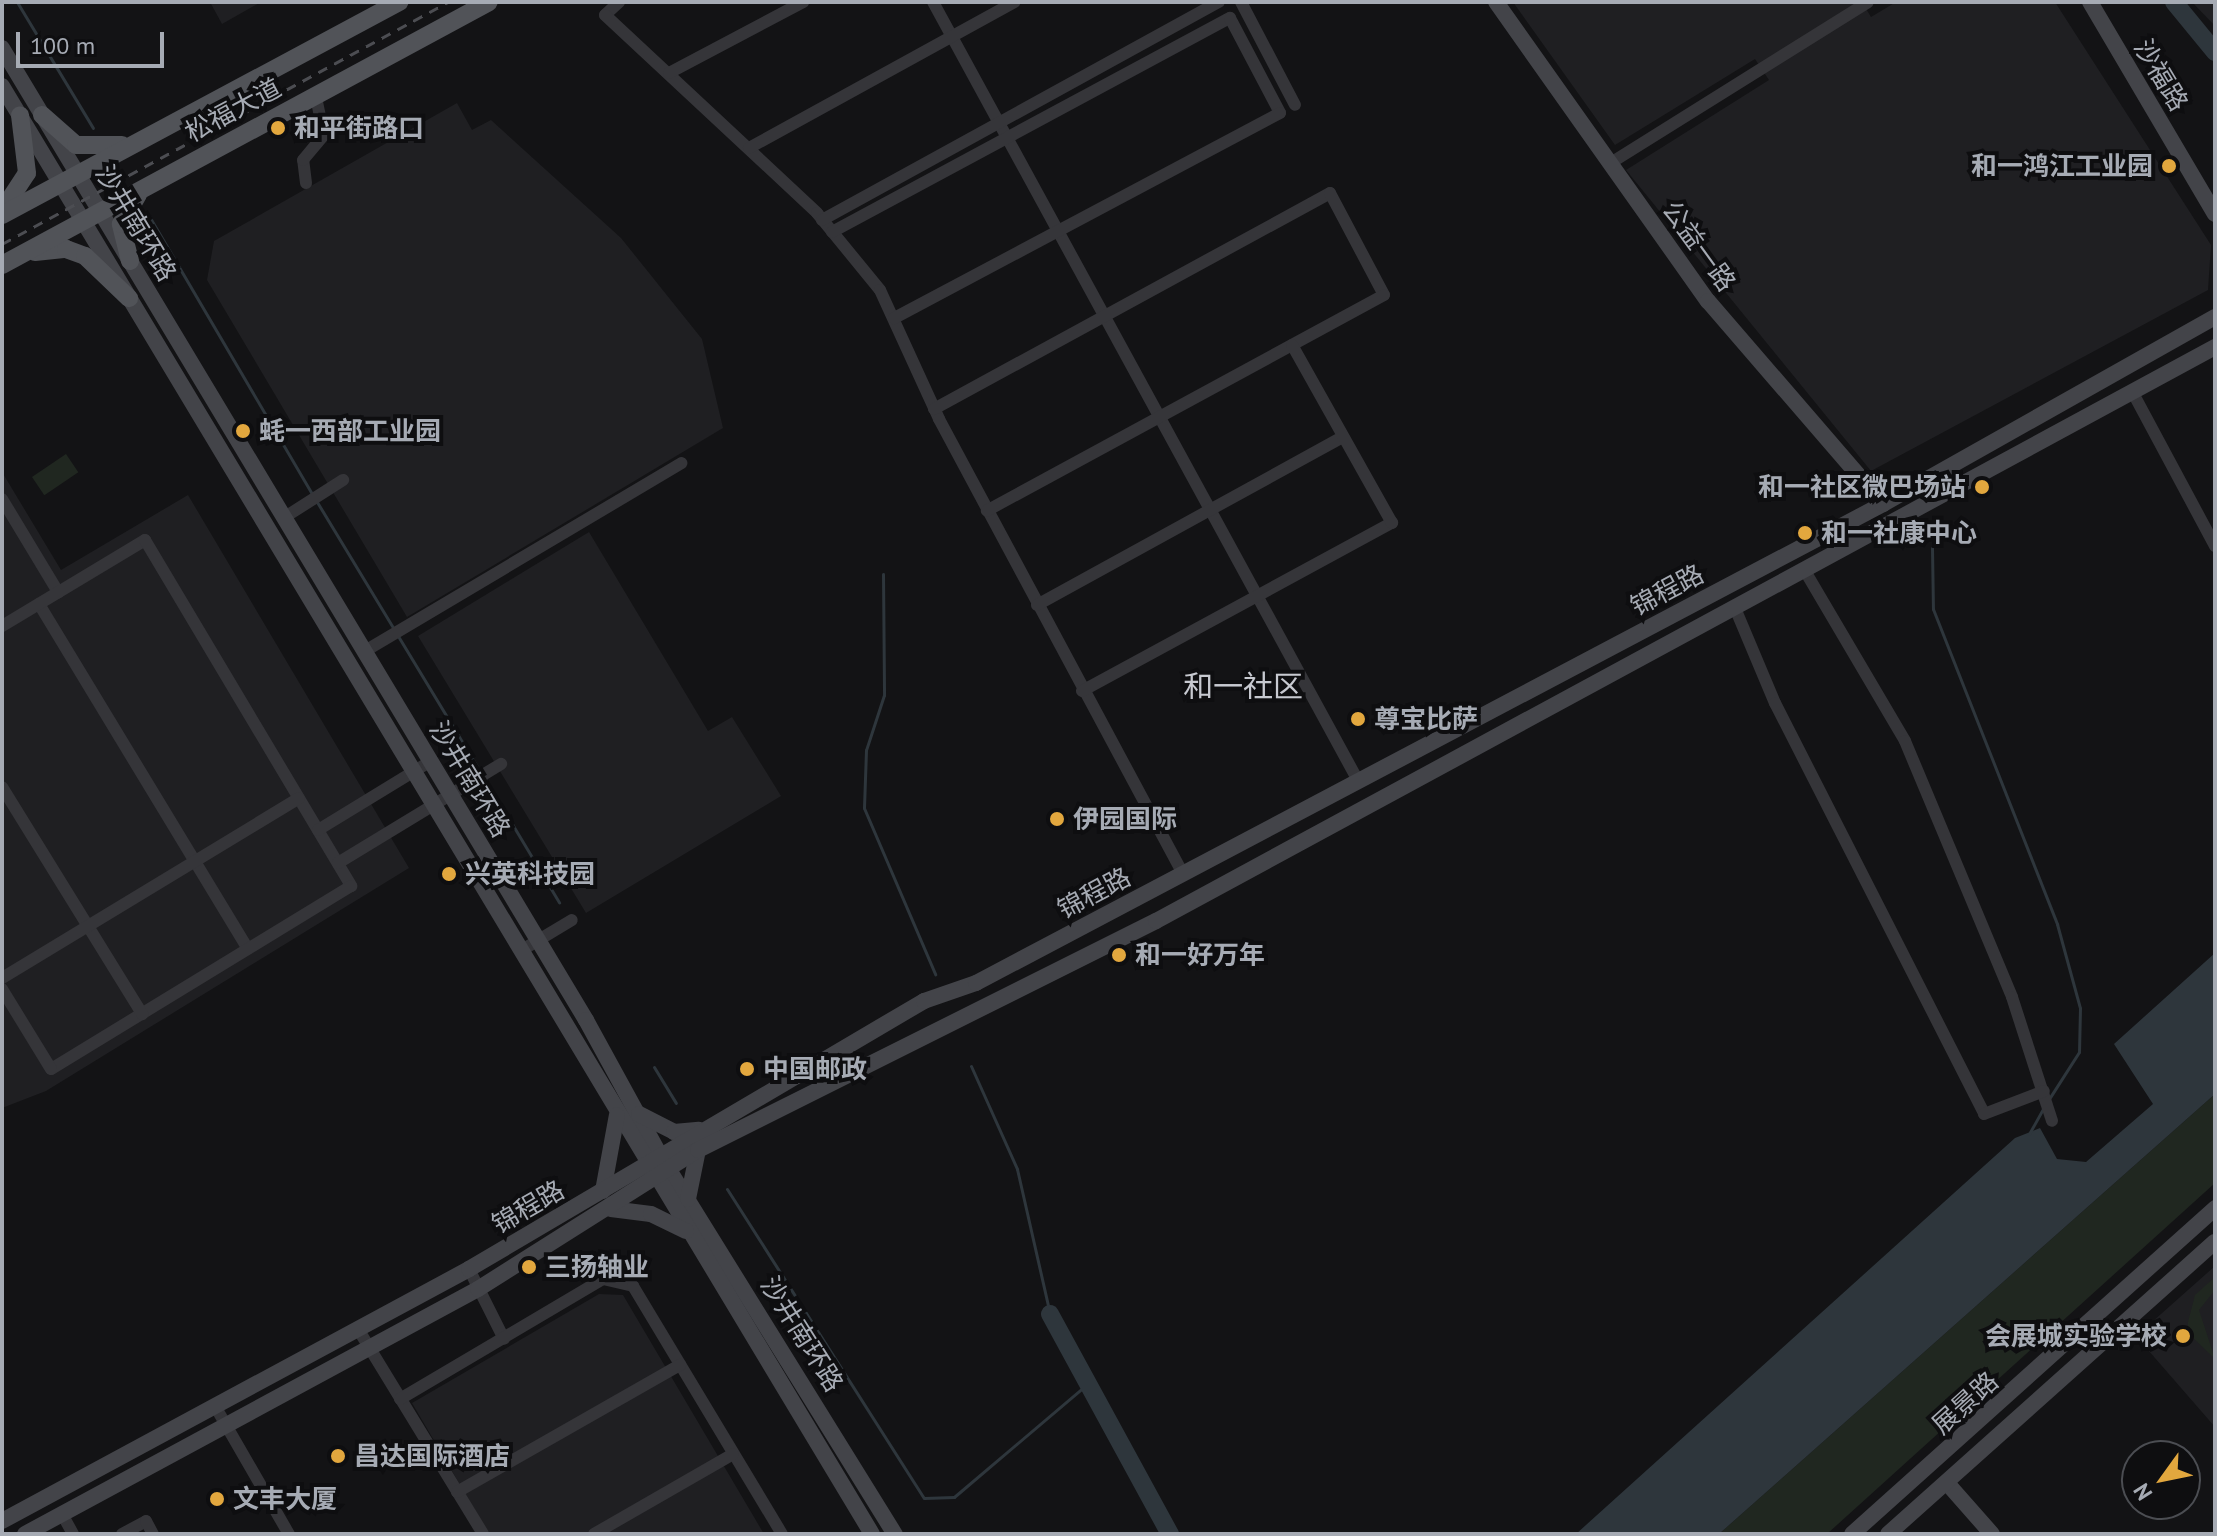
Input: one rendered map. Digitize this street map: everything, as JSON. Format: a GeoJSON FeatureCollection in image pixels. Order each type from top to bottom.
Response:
{"type":"FeatureCollection","features":[{"type":"Feature","properties":{"kind":"main road","name":"松福大道"},"geometry":{"type":"LineString","coordinates":[[2,213],[399,2]]}},
{"type":"Feature","properties":{"kind":"main road","name":"松福大道"},"geometry":{"type":"LineString","coordinates":[[8,262],[489,2]]}},
{"type":"Feature","properties":{"kind":"main road","name":"公益一路"},"geometry":{"type":"LineString","coordinates":[[1496,2],[1708,301],[1883,504]]}},
{"type":"Feature","properties":{"kind":"main road","name":"沙福路"},"geometry":{"type":"LineString","coordinates":[[2090,2],[2215,214]]}},
{"type":"Feature","properties":{"kind":"main road","name":"沙井南环路"},"geometry":{"type":"LineString","coordinates":[[2,48],[538,940],[637,1113],[659,1164],[655,1182],[872,1534]]}},
{"type":"Feature","properties":{"kind":"main road","name":"沙井南环路"},"geometry":{"type":"LineString","coordinates":[[2,86],[617,1113],[688,1199],[895,1534]]}},
{"type":"Feature","properties":{"kind":"main road"},"geometry":{"type":"LineString","coordinates":[[2,213],[27,173],[20,115]]}},
{"type":"Feature","properties":{"kind":"main road"},"geometry":{"type":"LineString","coordinates":[[42,115],[84,148],[144,139]]}},
{"type":"Feature","properties":{"kind":"main road"},"geometry":{"type":"LineString","coordinates":[[130,261],[121,224],[133,198],[150,184]]}},
{"type":"Feature","properties":{"kind":"main road"},"geometry":{"type":"LineString","coordinates":[[8,262],[75,252],[103,268],[129,298]]}},
{"type":"Feature","properties":{"kind":"main road","name":"锦程路"},"geometry":{"type":"LineString","coordinates":[[659,1164],[701,1130],[924,1001],[976,983],[1364,774],[1883,504],[2212,317]]}},
{"type":"Feature","properties":{"kind":"main road","name":"锦程路"},"geometry":{"type":"LineString","coordinates":[[2,1521],[469,1269],[603,1191],[659,1164],[698,1150],[1156,921],[2215,347]]}},
{"type":"Feature","properties":{"kind":"main road"},"geometry":{"type":"LineString","coordinates":[[1364,774],[1386,796]]}},
{"type":"Feature","properties":{"kind":"main road"},"geometry":{"type":"LineString","coordinates":[[603,1191],[617,1113]]}},
{"type":"Feature","properties":{"kind":"main road"},"geometry":{"type":"LineString","coordinates":[[637,1113],[674,1132],[701,1130]]}},
{"type":"Feature","properties":{"kind":"main road"},"geometry":{"type":"LineString","coordinates":[[688,1199],[698,1150]]}},
{"type":"Feature","properties":{"kind":"main road","name":"锦程路"},"geometry":{"type":"LineString","coordinates":[[25,1534],[478,1289],[655,1182]]}},
{"type":"Feature","properties":{"kind":"main road","name":"展景路"},"geometry":{"type":"LineString","coordinates":[[1852,1534],[2215,1208]]}},
{"type":"Feature","properties":{"kind":"main road"},"geometry":{"type":"LineString","coordinates":[[610,1209],[651,1214],[686,1231]]}},
{"type":"Feature","properties":{"kind":"main road","name":"展景路"},"geometry":{"type":"LineString","coordinates":[[1888,1534],[2215,1242]]}},
{"type":"Feature","properties":{"kind":"main road"},"geometry":{"type":"LineString","coordinates":[[1947,1483],[1992,1534]]}},
{"type":"Feature","properties":{"kind":"street"},"geometry":{"type":"LineString","coordinates":[[619,2],[605,15],[822,220],[880,290],[934,409],[1082,691],[1182,872]]}},
{"type":"Feature","properties":{"kind":"street"},"geometry":{"type":"LineString","coordinates":[[669,73],[803,2]]}},
{"type":"Feature","properties":{"kind":"street"},"geometry":{"type":"LineString","coordinates":[[933,2],[1103,318],[1364,774]]}},
{"type":"Feature","properties":{"kind":"street"},"geometry":{"type":"LineString","coordinates":[[749,148],[1015,2]]}},
{"type":"Feature","properties":{"kind":"street"},"geometry":{"type":"LineString","coordinates":[[822,220],[1219,2]]}},
{"type":"Feature","properties":{"kind":"street"},"geometry":{"type":"LineString","coordinates":[[1241,2],[1295,105]]}},
{"type":"Feature","properties":{"kind":"street"},"geometry":{"type":"LineString","coordinates":[[1609,164],[1868,2]]}},
{"type":"Feature","properties":{"kind":"street"},"geometry":{"type":"LineString","coordinates":[[832,232],[1230,18],[1280,113],[1058,234],[894,318]]}},
{"type":"Feature","properties":{"kind":"street"},"geometry":{"type":"LineString","coordinates":[[306,183],[303,160],[324,135],[316,96]]}},
{"type":"Feature","properties":{"kind":"street"},"geometry":{"type":"LineString","coordinates":[[934,409],[1330,193],[1384,295],[987,511]]}},
{"type":"Feature","properties":{"kind":"street"},"geometry":{"type":"LineString","coordinates":[[1082,691],[1392,523],[1292,345]]}},
{"type":"Feature","properties":{"kind":"street"},"geometry":{"type":"LineString","coordinates":[[2133,393],[2215,546]]}},
{"type":"Feature","properties":{"kind":"street"},"geometry":{"type":"LineString","coordinates":[[1037,605],[1343,437]]}},
{"type":"Feature","properties":{"kind":"street"},"geometry":{"type":"LineString","coordinates":[[365,651],[681,463]]}},
{"type":"Feature","properties":{"kind":"street"},"geometry":{"type":"LineString","coordinates":[[285,517],[343,480]]}},
{"type":"Feature","properties":{"kind":"street"},"geometry":{"type":"LineString","coordinates":[[2,499],[58,592]]}},
{"type":"Feature","properties":{"kind":"street"},"geometry":{"type":"LineString","coordinates":[[2,626],[145,540],[351,886],[51,1069],[2,989]]}},
{"type":"Feature","properties":{"kind":"street"},"geometry":{"type":"LineString","coordinates":[[1805,571],[1905,741],[2039,1069],[2052,1121]]}},
{"type":"Feature","properties":{"kind":"street"},"geometry":{"type":"LineString","coordinates":[[39,604],[248,949]]}},
{"type":"Feature","properties":{"kind":"street"},"geometry":{"type":"LineString","coordinates":[[1735,608],[1775,703],[1984,1114],[2044,1091]]}},
{"type":"Feature","properties":{"kind":"street"},"geometry":{"type":"LineString","coordinates":[[318,830],[431,761]]}},
{"type":"Feature","properties":{"kind":"street"},"geometry":{"type":"LineString","coordinates":[[338,863],[501,764]]}},
{"type":"Feature","properties":{"kind":"street"},"geometry":{"type":"LineString","coordinates":[[2,787],[142,1014]]}},
{"type":"Feature","properties":{"kind":"street"},"geometry":{"type":"LineString","coordinates":[[2,978],[299,798]]}},
{"type":"Feature","properties":{"kind":"street"},"geometry":{"type":"LineString","coordinates":[[522,950],[572,920]]}},
{"type":"Feature","properties":{"kind":"street"},"geometry":{"type":"LineString","coordinates":[[469,1269],[504,1339]]}},
{"type":"Feature","properties":{"kind":"street"},"geometry":{"type":"LineString","coordinates":[[400,1399],[603,1279],[633,1286],[782,1534]]}},
{"type":"Feature","properties":{"kind":"street"},"geometry":{"type":"LineString","coordinates":[[358,1329],[483,1534]]}},
{"type":"Feature","properties":{"kind":"street"},"geometry":{"type":"LineString","coordinates":[[457,1492],[680,1365]]}},
{"type":"Feature","properties":{"kind":"street"},"geometry":{"type":"LineString","coordinates":[[215,1406],[289,1534]]}},
{"type":"Feature","properties":{"kind":"street"},"geometry":{"type":"LineString","coordinates":[[594,1534],[733,1454]]}},
{"type":"Feature","properties":{"kind":"street"},"geometry":{"type":"LineString","coordinates":[[62,1514],[73,1534]]}},
{"type":"Feature","properties":{"kind":"street"},"geometry":{"type":"LineString","coordinates":[[122,1534],[146,1521],[153,1534]]}},
{"type":"Feature","properties":{"kind":"shaded area"},"geometry":{"type":"Polygon","coordinates":[[[210,2],[261,2],[222,24],[210,2]]]}},
{"type":"Feature","properties":{"kind":"shaded area"},"geometry":{"type":"Polygon","coordinates":[[[1513,2],[1862,2],[1871,17],[1896,2],[2055,2],[2211,245],[2208,290],[1871,471],[1626,170],[1769,80],[1755,59],[1615,145],[1513,2]]]}},
{"type":"Feature","properties":{"kind":"shaded area"},"geometry":{"type":"Polygon","coordinates":[[[2192,2],[2215,2],[2215,26],[2192,2]]]}},
{"type":"Feature","properties":{"kind":"shaded area"},"geometry":{"type":"Polygon","coordinates":[[[457,103],[472,130],[491,120],[621,238],[702,339],[723,428],[407,617],[207,280],[214,241],[457,103]]]}},
{"type":"Feature","properties":{"kind":"shaded area"},"geometry":{"type":"Polygon","coordinates":[[[66,454],[78,472],[44,495],[32,477],[66,454]]]}},
{"type":"Feature","properties":{"kind":"shaded area"},"geometry":{"type":"Polygon","coordinates":[[[2,472],[61,570],[188,495],[409,868],[46,1091],[2,1108],[2,472]]]}},
{"type":"Feature","properties":{"kind":"shaded area"},"geometry":{"type":"Polygon","coordinates":[[[589,532],[708,731],[732,717],[781,796],[586,913],[418,636],[589,532]]]}},
{"type":"Feature","properties":{"kind":"shaded area"},"geometry":{"type":"Polygon","coordinates":[[[2215,953],[2215,1094],[1719,1534],[1576,1534],[2015,1138],[2040,1128],[2057,1159],[2086,1162],[2153,1104],[2114,1044],[2215,953]]]}},
{"type":"Feature","properties":{"kind":"shaded area"},"geometry":{"type":"Polygon","coordinates":[[[2215,1094],[2215,1183],[1827,1534],[1719,1534],[2215,1094]]]}},
{"type":"Feature","properties":{"kind":"shaded area","name":"会展城实验学校"},"geometry":{"type":"Polygon","coordinates":[[[2215,1266],[2215,1427],[2148,1350],[2152,1322],[2215,1266]]]}},
{"type":"Feature","properties":{"kind":"shaded area"},"geometry":{"type":"Polygon","coordinates":[[[2215,1277],[2215,1290],[2199,1310],[2215,1359],[2188,1333],[2188,1322],[2195,1295],[2215,1277]]]}},
{"type":"Feature","properties":{"kind":"shaded area"},"geometry":{"type":"Polygon","coordinates":[[[599,1294],[623,1295],[764,1534],[489,1534],[412,1403],[599,1294]]]}},
{"type":"Feature","properties":{"kind":"waterway"},"geometry":{"type":"LineString","coordinates":[[17,2],[93,128]]}},
{"type":"Feature","properties":{"kind":"waterway"},"geometry":{"type":"LineString","coordinates":[[2174,2],[2215,52]]}},
{"type":"Feature","properties":{"kind":"waterway"},"geometry":{"type":"LineString","coordinates":[[149,216],[313,496]]}},
{"type":"Feature","properties":{"kind":"waterway"},"geometry":{"type":"LineString","coordinates":[[317,502],[394,629]]}},
{"type":"Feature","properties":{"kind":"waterway"},"geometry":{"type":"LineString","coordinates":[[1932,548],[1933,609],[2057,924],[2080,1008],[2079,1052],[2049,1099]]}},
{"type":"Feature","properties":{"kind":"waterway"},"geometry":{"type":"LineString","coordinates":[[883,574],[884,695],[866,750],[864,808],[935,974]]}},
{"type":"Feature","properties":{"kind":"waterway"},"geometry":{"type":"LineString","coordinates":[[398,636],[481,773]]}},
{"type":"Feature","properties":{"kind":"waterway"},"geometry":{"type":"LineString","coordinates":[[485,779],[559,902]]}},
{"type":"Feature","properties":{"kind":"waterway"},"geometry":{"type":"LineString","coordinates":[[971,1066],[1017,1169],[1050,1314]]}},
{"type":"Feature","properties":{"kind":"waterway"},"geometry":{"type":"LineString","coordinates":[[654,1067],[676,1103]]}},
{"type":"Feature","properties":{"kind":"waterway"},"geometry":{"type":"LineString","coordinates":[[2029,1134],[2043,1109]]}},
{"type":"Feature","properties":{"kind":"waterway"},"geometry":{"type":"LineString","coordinates":[[727,1189],[924,1498],[954,1497],[1091,1381]]}},
{"type":"Feature","properties":{"kind":"waterway"},"geometry":{"type":"LineString","coordinates":[[1050,1314],[1170,1534]]}},
{"type":"Feature","properties":{"kind":"railway"},"geometry":{"type":"LineString","coordinates":[[2,244],[448,2]]}},
{"type":"Feature","properties":{"kind":"place","name":"和平街路口"},"geometry":{"type":"Point","coordinates":[278,128]}},
{"type":"Feature","properties":{"kind":"place","name":"和一鸿江工业园"},"geometry":{"type":"Point","coordinates":[2169,166]}},
{"type":"Feature","properties":{"kind":"place","name":"蚝一西部工业园"},"geometry":{"type":"Point","coordinates":[243,431]}},
{"type":"Feature","properties":{"kind":"place","name":"和一社区微巴场站"},"geometry":{"type":"Point","coordinates":[1982,487]}},
{"type":"Feature","properties":{"kind":"place","name":"和一社康中心"},"geometry":{"type":"Point","coordinates":[1805,533]}},
{"type":"Feature","properties":{"kind":"place","name":"尊宝比萨"},"geometry":{"type":"Point","coordinates":[1358,719]}},
{"type":"Feature","properties":{"kind":"place","name":"伊园国际"},"geometry":{"type":"Point","coordinates":[1057,819]}},
{"type":"Feature","properties":{"kind":"place","name":"兴英科技园"},"geometry":{"type":"Point","coordinates":[449,874]}},
{"type":"Feature","properties":{"kind":"place","name":"和一好万年"},"geometry":{"type":"Point","coordinates":[1119,955]}},
{"type":"Feature","properties":{"kind":"place","name":"中国邮政"},"geometry":{"type":"Point","coordinates":[747,1069]}},
{"type":"Feature","properties":{"kind":"place","name":"三扬轴业"},"geometry":{"type":"Point","coordinates":[529,1267]}},
{"type":"Feature","properties":{"kind":"place","name":"会展城实验学校"},"geometry":{"type":"Point","coordinates":[2183,1336]}},
{"type":"Feature","properties":{"kind":"place","name":"昌达国际酒店"},"geometry":{"type":"Point","coordinates":[338,1456]}},
{"type":"Feature","properties":{"kind":"place","name":"文丰大厦"},"geometry":{"type":"Point","coordinates":[217,1499]}},
{"type":"Feature","properties":{"kind":"district","name":"和一社区"},"geometry":{"type":"Point","coordinates":[1243,686]}}]}
